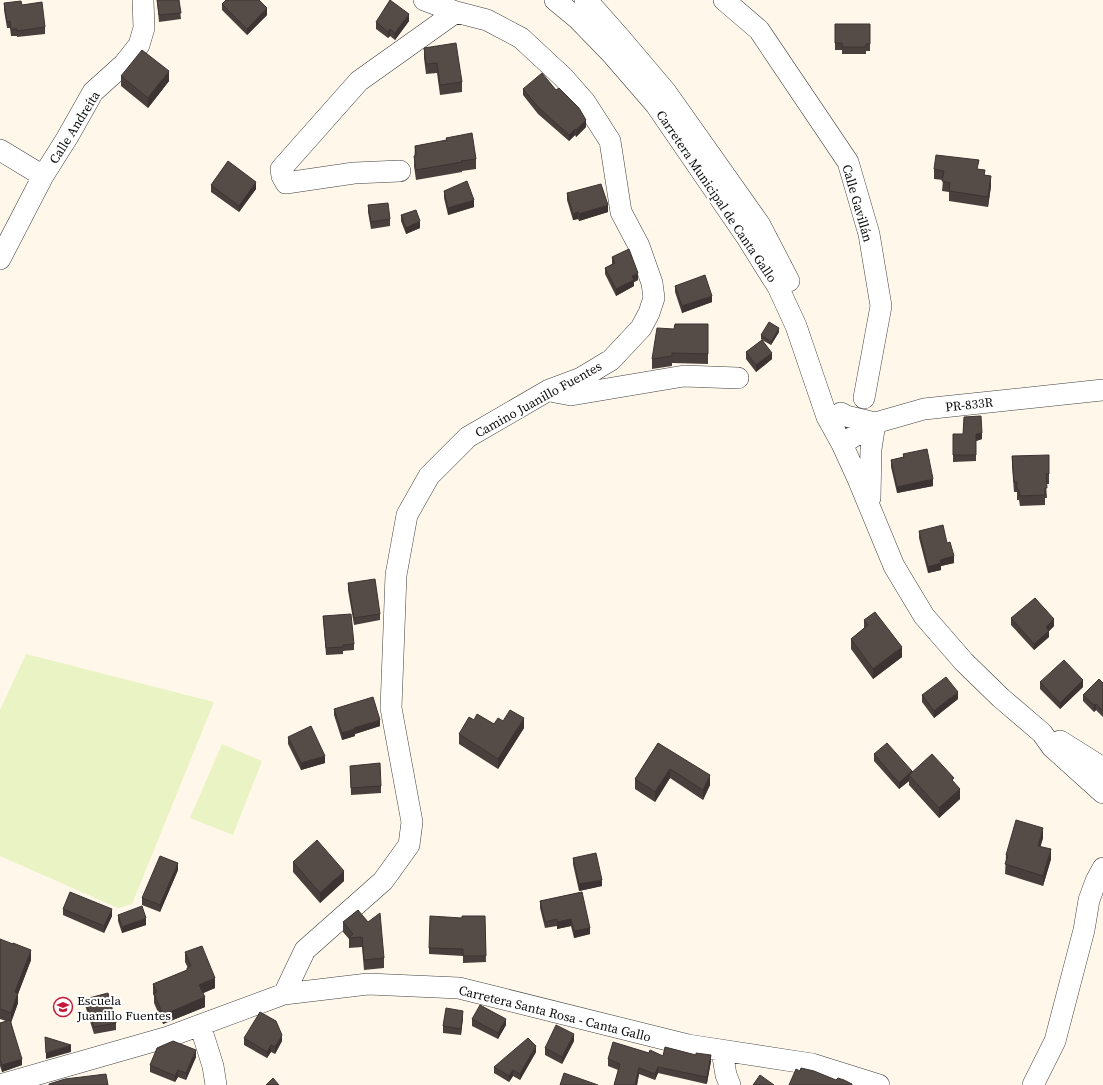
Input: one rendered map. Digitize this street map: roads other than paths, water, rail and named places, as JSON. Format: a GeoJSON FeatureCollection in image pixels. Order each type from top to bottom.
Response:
{"type":"FeatureCollection","features":[{"type":"Feature","properties":{"kind":"street","name":"Calle Andreíta"},"geometry":{"type":"LineString","coordinates":[[0,259],[42,176],[67,138],[93,92],[124,64],[139,45],[144,28],[143,0]]}},
{"type":"Feature","properties":{"kind":"street","name":"Camino Juanillo Fuentes"},"geometry":{"type":"LineString","coordinates":[[284,994],[305,950],[383,880],[409,845],[412,822],[390,708],[396,575],[407,515],[429,476],[468,437],[549,390],[581,378],[611,360],[641,328],[649,313],[654,298],[652,283],[639,246],[621,212],[610,141],[585,102],[563,77],[521,38],[488,20],[456,12],[424,0]]}},
{"type":"Feature","properties":{"kind":"street","name":"Carretera Municipal de Canta Gallo"},"geometry":{"type":"LineString","coordinates":[[555,0],[578,19],[611,53],[656,105],[746,236],[778,287],[796,326],[827,417],[842,444],[894,566],[924,616],[964,662],[1000,698],[1042,733],[1052,747],[1103,793]]}},
{"type":"Feature","properties":{"kind":"street","name":"Carretera Municipal de Canta Gallo"},"geometry":{"type":"LineString","coordinates":[[585,0],[592,5],[666,92],[760,225],[807,316],[841,413],[842,444]]}},
{"type":"Feature","properties":{"kind":"street","name":"Calle Gavillán"},"geometry":{"type":"LineString","coordinates":[[724,0],[759,30],[848,162],[869,234],[881,306],[864,398]]}},
{"type":"Feature","properties":{"kind":"street"},"geometry":{"type":"LineString","coordinates":[[400,171],[354,173],[286,183],[282,176],[281,169],[359,81],[456,12]]}},
{"type":"Feature","properties":{"kind":"street"},"geometry":{"type":"LineString","coordinates":[[0,150],[42,176]]}},
{"type":"Feature","properties":{"kind":"street"},"geometry":{"type":"LineString","coordinates":[[549,390],[571,395],[684,376],[738,378]]}},
{"type":"Feature","properties":{"kind":"street","name":"PR-833R"},"geometry":{"type":"LineString","coordinates":[[842,444],[875,423],[924,409],[1103,390]]}},
{"type":"Feature","properties":{"kind":"street","name":"PR-833R"},"geometry":{"type":"LineString","coordinates":[[841,413],[846,416],[875,423]]}},
{"type":"Feature","properties":{"kind":"street"},"geometry":{"type":"LineString","coordinates":[[870,507],[871,450],[875,423]]}},
{"type":"Feature","properties":{"kind":"street","name":"Carretera Municipal de Canta Gallo"},"geometry":{"type":"LineString","coordinates":[[1042,733],[1062,742],[1100,767]]}},
{"type":"Feature","properties":{"kind":"street"},"geometry":{"type":"LineString","coordinates":[[1033,1085],[1055,1041],[1084,930],[1089,900],[1096,881],[1103,868]]}},
{"type":"Feature","properties":{"kind":"street"},"geometry":{"type":"LineString","coordinates":[[1084,930],[1091,921],[1103,895]]}},
{"type":"Feature","properties":{"kind":"street","name":"Carretera Santa Rosa - Canta Gallo"},"geometry":{"type":"LineString","coordinates":[[0,1085],[168,1037],[284,994],[368,984],[459,988],[688,1045],[812,1064],[879,1085]]}},
{"type":"Feature","properties":{"kind":"street"},"geometry":{"type":"LineString","coordinates":[[200,1025],[213,1066],[216,1085]]}},
{"type":"Feature","properties":{"kind":"street"},"geometry":{"type":"LineString","coordinates":[[722,1051],[726,1075],[730,1085]]}},
{"type":"Feature","properties":{"kind":"place","name":"Escuela Juanillo Fuentes"},"geometry":{"type":"Point","coordinates":[63,1007]}}]}
